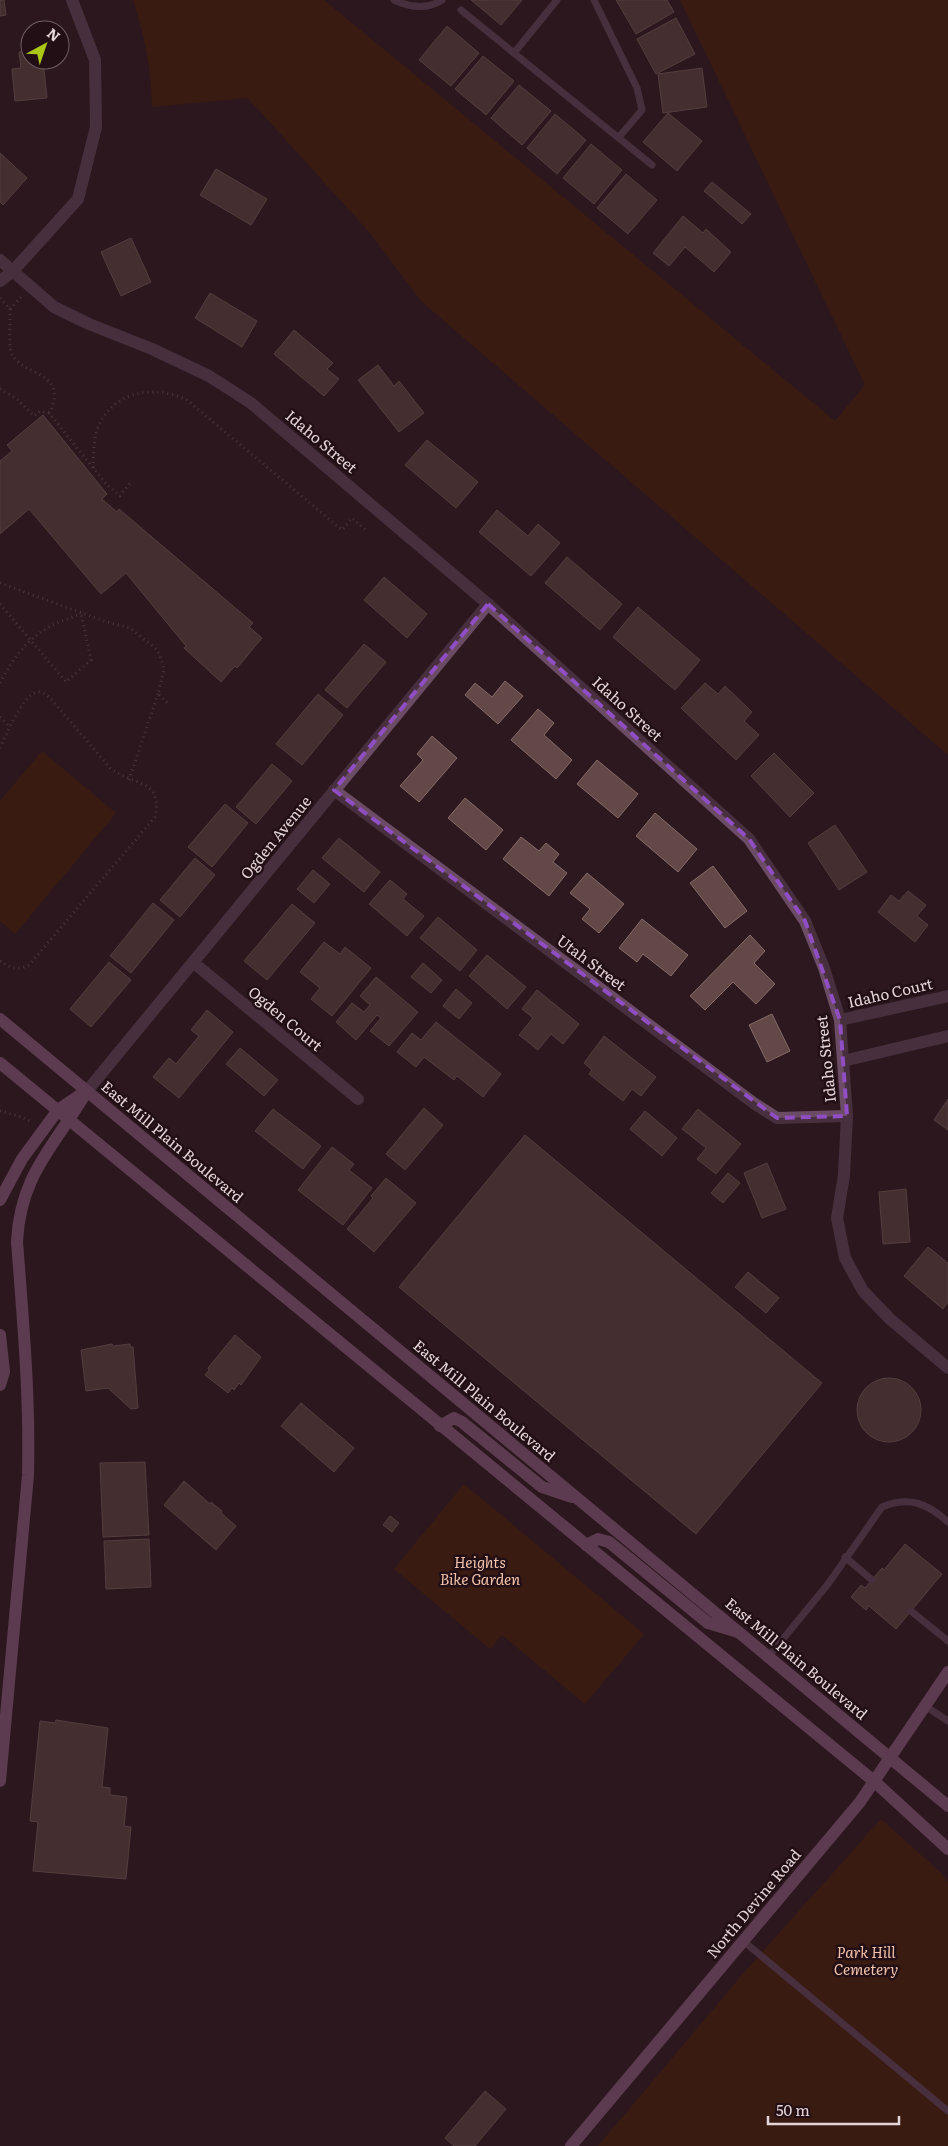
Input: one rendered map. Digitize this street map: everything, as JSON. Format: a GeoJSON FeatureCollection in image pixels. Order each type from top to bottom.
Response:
{"type":"FeatureCollection","features":[{"type":"Feature","properties":{"kind":"main road","name":"East Mill Plain Boulevard"},"geometry":{"type":"LineString","coordinates":[[0,1019],[948,1806]]}},
{"type":"Feature","properties":{"kind":"main road"},"geometry":{"type":"LineString","coordinates":[[0,1063],[875,1782],[948,1849]]}},
{"type":"Feature","properties":{"kind":"main road"},"geometry":{"type":"LineString","coordinates":[[0,1200],[22,1159],[58,1110],[87,1091]]}},
{"type":"Feature","properties":{"kind":"main road"},"geometry":{"type":"LineString","coordinates":[[0,1781],[28,1475],[26,1366],[16,1242],[18,1226],[24,1197],[36,1168],[70,1120],[87,1091]]}},
{"type":"Feature","properties":{"kind":"main road"},"geometry":{"type":"LineString","coordinates":[[0,1335],[4,1372],[0,1386]]}},
{"type":"Feature","properties":{"kind":"main road"},"geometry":{"type":"LineString","coordinates":[[440,1426],[454,1418],[462,1422],[542,1487],[579,1499]]}},
{"type":"Feature","properties":{"kind":"main road"},"geometry":{"type":"LineString","coordinates":[[586,1545],[598,1539],[608,1542],[708,1623],[742,1634]]}},
{"type":"Feature","properties":{"kind":"main road","name":"North Devine Road"},"geometry":{"type":"LineString","coordinates":[[571,2146],[875,1782],[948,1672]]}},
{"type":"Feature","properties":{"kind":"street"},"geometry":{"type":"LineString","coordinates":[[0,281],[12,272],[78,199],[96,127],[95,60],[72,0]]}},
{"type":"Feature","properties":{"kind":"street","name":"Idaho Street"},"geometry":{"type":"LineString","coordinates":[[0,260],[54,307],[209,376],[250,403],[488,604],[749,839],[805,920],[824,968],[840,1020],[847,1116],[844,1175],[837,1218],[844,1258],[863,1291],[876,1305],[948,1368]]}},
{"type":"Feature","properties":{"kind":"street","name":"Ogden Avenue"},"geometry":{"type":"LineString","coordinates":[[87,1091],[488,604]]}},
{"type":"Feature","properties":{"kind":"street","name":"Utah Street"},"geometry":{"type":"LineString","coordinates":[[334,790],[755,1104],[777,1118],[847,1116]]}},
{"type":"Feature","properties":{"kind":"street","name":"Ogden Court"},"geometry":{"type":"LineString","coordinates":[[194,963],[358,1099]]}},
{"type":"Feature","properties":{"kind":"street","name":"Idaho Court"},"geometry":{"type":"LineString","coordinates":[[840,1020],[948,996]]}},
{"type":"Feature","properties":{"kind":"street"},"geometry":{"type":"LineString","coordinates":[[843,1061],[948,1036]]}},
{"type":"Feature","properties":{"kind":"lane"},"geometry":{"type":"LineString","coordinates":[[394,0],[407,6],[423,7],[436,4],[442,0]]}},
{"type":"Feature","properties":{"kind":"lane"},"geometry":{"type":"LineString","coordinates":[[514,53],[557,0]]}},
{"type":"Feature","properties":{"kind":"lane"},"geometry":{"type":"LineString","coordinates":[[594,0],[637,88],[642,110],[619,138]]}},
{"type":"Feature","properties":{"kind":"lane"},"geometry":{"type":"LineString","coordinates":[[461,10],[652,165]]}},
{"type":"Feature","properties":{"kind":"lane"},"geometry":{"type":"LineString","coordinates":[[769,1656],[828,1584],[845,1557],[882,1507],[908,1500],[922,1503],[933,1509],[948,1522]]}},
{"type":"Feature","properties":{"kind":"lane"},"geometry":{"type":"LineString","coordinates":[[845,1557],[872,1580]]}},
{"type":"Feature","properties":{"kind":"lane"},"geometry":{"type":"LineString","coordinates":[[911,1611],[948,1641]]}},
{"type":"Feature","properties":{"kind":"lane"},"geometry":{"type":"LineString","coordinates":[[925,1706],[948,1721]]}},
{"type":"Feature","properties":{"kind":"lane"},"geometry":{"type":"LineString","coordinates":[[742,1940],[948,2111]]}},
{"type":"Feature","properties":{"kind":"path"},"geometry":{"type":"LineString","coordinates":[[10,310],[29,286]]}},
{"type":"Feature","properties":{"kind":"path"},"geometry":{"type":"LineString","coordinates":[[0,298],[10,310],[11,352],[16,360],[45,377],[52,386],[54,398],[49,413]]}},
{"type":"Feature","properties":{"kind":"path"},"geometry":{"type":"LineString","coordinates":[[0,389],[17,398],[34,416],[40,411],[49,413],[106,484],[120,496],[130,482]]}},
{"type":"Feature","properties":{"kind":"path"},"geometry":{"type":"LineString","coordinates":[[93,468],[94,440],[98,428],[112,407],[132,395],[149,391],[166,392],[187,400],[342,530],[352,518],[368,532]]}},
{"type":"Feature","properties":{"kind":"path"},"geometry":{"type":"LineString","coordinates":[[0,583],[81,613],[130,628],[155,648],[160,655],[164,670],[158,694],[129,780]]}},
{"type":"Feature","properties":{"kind":"path"},"geometry":{"type":"LineString","coordinates":[[0,604],[66,682],[91,660],[81,613]]}},
{"type":"Feature","properties":{"kind":"path"},"geometry":{"type":"LineString","coordinates":[[0,683],[19,651],[30,640],[43,630],[81,613]]}},
{"type":"Feature","properties":{"kind":"path"},"geometry":{"type":"LineString","coordinates":[[0,748],[24,701],[31,694],[38,692],[44,694],[52,700],[110,768],[129,780],[150,787],[156,795],[157,805],[155,816],[29,965],[20,969],[11,968],[0,961]]}},
{"type":"Feature","properties":{"kind":"path"},"geometry":{"type":"LineString","coordinates":[[158,694],[168,703]]}},
{"type":"Feature","properties":{"kind":"path"},"geometry":{"type":"LineString","coordinates":[[0,717],[10,727]]}},
{"type":"Feature","properties":{"kind":"highlighted area"},"geometry":{"type":"Polygon","coordinates":[[[488,604],[749,839],[805,921],[840,1020],[847,1116],[777,1118],[334,790],[488,604]]]}},
{"type":"Feature","properties":{"kind":"green space"},"geometry":{"type":"Polygon","coordinates":[[[133,0],[324,0],[835,421],[865,385],[680,0],[948,0],[948,755],[421,301],[370,233],[248,98],[152,107],[147,53],[133,0]]]}},
{"type":"Feature","properties":{"kind":"green space"},"geometry":{"type":"Polygon","coordinates":[[[42,751],[116,813],[15,934],[0,921],[0,801],[42,751]]]}},
{"type":"Feature","properties":{"kind":"green space","name":"Heights Bike Garden"},"geometry":{"type":"Polygon","coordinates":[[[464,1484],[644,1634],[585,1704],[502,1635],[490,1649],[394,1569],[464,1484]]]}},
{"type":"Feature","properties":{"kind":"green space","name":"Park Hill Cemetery"},"geometry":{"type":"Polygon","coordinates":[[[881,1819],[940,1872],[948,1882],[948,2146],[598,2146],[748,1968],[881,1819]]]}},
{"type":"Feature","properties":{"kind":"building"},"geometry":{"type":"Polygon","coordinates":[[[0,0],[4,0],[6,15],[0,16],[0,0]]]}},
{"type":"Feature","properties":{"kind":"building"},"geometry":{"type":"Polygon","coordinates":[[[471,0],[522,0],[501,25],[471,0]]]}},
{"type":"Feature","properties":{"kind":"building"},"geometry":{"type":"Polygon","coordinates":[[[616,0],[667,0],[674,12],[636,34],[616,0]]]}},
{"type":"Feature","properties":{"kind":"building"},"geometry":{"type":"Polygon","coordinates":[[[676,18],[695,54],[656,74],[637,39],[676,18]]]}},
{"type":"Feature","properties":{"kind":"building"},"geometry":{"type":"Polygon","coordinates":[[[447,26],[479,53],[451,86],[419,60],[447,26]]]}},
{"type":"Feature","properties":{"kind":"building"},"geometry":{"type":"Polygon","coordinates":[[[483,56],[514,81],[486,115],[455,89],[483,56]]]}},
{"type":"Feature","properties":{"kind":"building"},"geometry":{"type":"Polygon","coordinates":[[[702,68],[707,107],[663,113],[658,74],[702,68]]]}},
{"type":"Feature","properties":{"kind":"building"},"geometry":{"type":"Polygon","coordinates":[[[12,69],[44,70],[47,98],[15,101],[12,69]]]}},
{"type":"Feature","properties":{"kind":"building"},"geometry":{"type":"Polygon","coordinates":[[[519,85],[551,111],[522,145],[491,118],[519,85]]]}},
{"type":"Feature","properties":{"kind":"building"},"geometry":{"type":"Polygon","coordinates":[[[668,113],[702,141],[677,171],[643,142],[668,113]]]}},
{"type":"Feature","properties":{"kind":"building"},"geometry":{"type":"Polygon","coordinates":[[[555,114],[586,140],[557,174],[527,148],[555,114]]]}},
{"type":"Feature","properties":{"kind":"building"},"geometry":{"type":"Polygon","coordinates":[[[591,144],[622,170],[594,204],[563,178],[591,144]]]}},
{"type":"Feature","properties":{"kind":"building"},"geometry":{"type":"Polygon","coordinates":[[[0,153],[27,178],[3,205],[0,202],[0,153]]]}},
{"type":"Feature","properties":{"kind":"building"},"geometry":{"type":"Polygon","coordinates":[[[216,169],[267,199],[251,225],[200,195],[216,169]]]}},
{"type":"Feature","properties":{"kind":"building"},"geometry":{"type":"Polygon","coordinates":[[[626,174],[657,200],[628,234],[597,208],[626,174]]]}},
{"type":"Feature","properties":{"kind":"building"},"geometry":{"type":"Polygon","coordinates":[[[712,182],[751,214],[742,224],[704,191],[712,182]]]}},
{"type":"Feature","properties":{"kind":"building"},"geometry":{"type":"Polygon","coordinates":[[[683,216],[703,233],[706,229],[731,252],[714,272],[685,247],[669,266],[653,253],[683,216]]]}},
{"type":"Feature","properties":{"kind":"building"},"geometry":{"type":"Polygon","coordinates":[[[131,238],[151,282],[121,296],[101,252],[131,238]]]}},
{"type":"Feature","properties":{"kind":"building"},"geometry":{"type":"Polygon","coordinates":[[[210,293],[257,321],[242,347],[195,318],[210,293]]]}},
{"type":"Feature","properties":{"kind":"building"},"geometry":{"type":"Polygon","coordinates":[[[294,330],[333,363],[327,369],[339,379],[324,396],[274,354],[294,330]]]}},
{"type":"Feature","properties":{"kind":"building"},"geometry":{"type":"Polygon","coordinates":[[[378,365],[394,386],[399,381],[424,413],[399,432],[358,380],[378,365]]]}},
{"type":"Feature","properties":{"kind":"building"},"geometry":{"type":"Polygon","coordinates":[[[43,415],[107,494],[102,499],[117,512],[119,509],[253,623],[249,627],[262,638],[237,668],[235,666],[221,682],[184,648],[186,646],[126,573],[101,594],[29,509],[0,534],[0,461],[12,451],[7,445],[43,415]]]}},
{"type":"Feature","properties":{"kind":"building"},"geometry":{"type":"Polygon","coordinates":[[[427,440],[478,482],[456,508],[405,465],[427,440]]]}},
{"type":"Feature","properties":{"kind":"building"},"geometry":{"type":"Polygon","coordinates":[[[497,510],[528,536],[538,524],[560,543],[531,576],[479,532],[497,510]]]}},
{"type":"Feature","properties":{"kind":"building"},"geometry":{"type":"Polygon","coordinates":[[[567,557],[622,604],[600,630],[545,583],[567,557]]]}},
{"type":"Feature","properties":{"kind":"building"},"geometry":{"type":"Polygon","coordinates":[[[384,577],[427,614],[407,638],[364,600],[384,577]]]}},
{"type":"Feature","properties":{"kind":"building"},"geometry":{"type":"Polygon","coordinates":[[[638,607],[700,660],[675,690],[613,637],[638,607]]]}},
{"type":"Feature","properties":{"kind":"building"},"geometry":{"type":"Polygon","coordinates":[[[364,644],[386,662],[347,708],[325,690],[364,644]]]}},
{"type":"Feature","properties":{"kind":"building"},"geometry":{"type":"Polygon","coordinates":[[[505,681],[523,696],[498,724],[465,695],[475,683],[492,697],[505,681]]]}},
{"type":"Feature","properties":{"kind":"building"},"geometry":{"type":"Polygon","coordinates":[[[705,683],[718,694],[725,686],[752,712],[744,721],[759,735],[736,760],[681,708],[705,683]]]}},
{"type":"Feature","properties":{"kind":"building"},"geometry":{"type":"Polygon","coordinates":[[[318,694],[343,715],[302,765],[276,744],[318,694]]]}},
{"type":"Feature","properties":{"kind":"building"},"geometry":{"type":"Polygon","coordinates":[[[538,709],[554,723],[544,735],[572,760],[556,779],[511,740],[538,709]]]}},
{"type":"Feature","properties":{"kind":"building"},"geometry":{"type":"Polygon","coordinates":[[[432,736],[457,758],[419,802],[400,786],[423,760],[417,754],[432,736]]]}},
{"type":"Feature","properties":{"kind":"building"},"geometry":{"type":"Polygon","coordinates":[[[774,753],[814,793],[790,817],[751,776],[774,753]]]}},
{"type":"Feature","properties":{"kind":"building"},"geometry":{"type":"Polygon","coordinates":[[[597,760],[638,794],[618,818],[577,784],[597,760]]]}},
{"type":"Feature","properties":{"kind":"building"},"geometry":{"type":"Polygon","coordinates":[[[272,764],[292,781],[256,824],[236,807],[272,764]]]}},
{"type":"Feature","properties":{"kind":"building"},"geometry":{"type":"Polygon","coordinates":[[[465,798],[503,830],[486,850],[448,818],[465,798]]]}},
{"type":"Feature","properties":{"kind":"building"},"geometry":{"type":"Polygon","coordinates":[[[225,804],[248,823],[212,867],[188,847],[225,804]]]}},
{"type":"Feature","properties":{"kind":"building"},"geometry":{"type":"Polygon","coordinates":[[[655,813],[697,849],[678,872],[636,836],[655,813]]]}},
{"type":"Feature","properties":{"kind":"building"},"geometry":{"type":"Polygon","coordinates":[[[835,825],[867,872],[839,890],[808,843],[835,825]]]}},
{"type":"Feature","properties":{"kind":"building"},"geometry":{"type":"Polygon","coordinates":[[[521,837],[539,851],[546,843],[559,854],[553,862],[567,873],[549,896],[503,859],[521,837]]]}},
{"type":"Feature","properties":{"kind":"building"},"geometry":{"type":"Polygon","coordinates":[[[339,838],[380,872],[364,892],[322,858],[339,838]]]}},
{"type":"Feature","properties":{"kind":"building"},"geometry":{"type":"Polygon","coordinates":[[[195,858],[215,875],[180,917],[160,900],[195,858]]]}},
{"type":"Feature","properties":{"kind":"building"},"geometry":{"type":"Polygon","coordinates":[[[713,866],[747,911],[725,928],[690,883],[713,866]]]}},
{"type":"Feature","properties":{"kind":"building"},"geometry":{"type":"Polygon","coordinates":[[[313,870],[330,884],[314,903],[297,889],[313,870]]]}},
{"type":"Feature","properties":{"kind":"building"},"geometry":{"type":"Polygon","coordinates":[[[587,873],[624,904],[599,933],[582,919],[590,909],[570,893],[587,873]]]}},
{"type":"Feature","properties":{"kind":"building"},"geometry":{"type":"Polygon","coordinates":[[[390,880],[407,894],[403,899],[424,916],[407,936],[369,904],[390,880]]]}},
{"type":"Feature","properties":{"kind":"building"},"geometry":{"type":"Polygon","coordinates":[[[908,891],[926,905],[917,916],[928,925],[915,942],[878,912],[891,895],[899,901],[908,891]]]}},
{"type":"Feature","properties":{"kind":"building"},"geometry":{"type":"Polygon","coordinates":[[[153,903],[174,920],[131,973],[110,956],[153,903]]]}},
{"type":"Feature","properties":{"kind":"building"},"geometry":{"type":"Polygon","coordinates":[[[292,904],[315,923],[267,980],[244,961],[292,904]]]}},
{"type":"Feature","properties":{"kind":"building"},"geometry":{"type":"Polygon","coordinates":[[[438,917],[477,950],[460,971],[420,938],[438,917]]]}},
{"type":"Feature","properties":{"kind":"building"},"geometry":{"type":"Polygon","coordinates":[[[642,919],[688,955],[671,976],[643,954],[637,962],[619,948],[642,919]]]}},
{"type":"Feature","properties":{"kind":"building"},"geometry":{"type":"Polygon","coordinates":[[[750,935],[765,951],[754,963],[775,984],[756,1004],[733,982],[705,1010],[690,996],[750,935]]]}},
{"type":"Feature","properties":{"kind":"building"},"geometry":{"type":"Polygon","coordinates":[[[324,942],[340,954],[345,947],[371,968],[332,1016],[311,999],[320,988],[300,972],[324,942]]]}},
{"type":"Feature","properties":{"kind":"building"},"geometry":{"type":"Polygon","coordinates":[[[487,955],[526,987],[507,1009],[469,976],[487,955]]]}},
{"type":"Feature","properties":{"kind":"building"},"geometry":{"type":"Polygon","coordinates":[[[109,962],[131,980],[91,1027],[70,1009],[109,962]]]}},
{"type":"Feature","properties":{"kind":"building"},"geometry":{"type":"Polygon","coordinates":[[[423,963],[442,980],[431,993],[411,977],[423,963]]]}},
{"type":"Feature","properties":{"kind":"building"},"geometry":{"type":"Polygon","coordinates":[[[376,977],[418,1012],[389,1046],[370,1031],[381,1018],[377,1015],[356,1040],[336,1022],[352,1003],[364,1012],[370,1005],[360,996],[376,977]]]}},
{"type":"Feature","properties":{"kind":"building"},"geometry":{"type":"Polygon","coordinates":[[[456,989],[472,1003],[459,1019],[443,1006],[456,989]]]}},
{"type":"Feature","properties":{"kind":"building"},"geometry":{"type":"Polygon","coordinates":[[[537,990],[579,1024],[563,1044],[551,1034],[538,1050],[519,1035],[533,1018],[522,1009],[537,990]]]}},
{"type":"Feature","properties":{"kind":"building"},"geometry":{"type":"Polygon","coordinates":[[[207,1010],[233,1032],[179,1098],[153,1077],[169,1058],[176,1064],[199,1036],[191,1030],[207,1010]]]}},
{"type":"Feature","properties":{"kind":"building"},"geometry":{"type":"Polygon","coordinates":[[[772,1014],[790,1051],[767,1062],[749,1025],[772,1014]]]}},
{"type":"Feature","properties":{"kind":"building"},"geometry":{"type":"Polygon","coordinates":[[[436,1022],[501,1074],[483,1097],[457,1076],[454,1080],[424,1057],[416,1067],[397,1052],[412,1033],[421,1040],[436,1022]]]}},
{"type":"Feature","properties":{"kind":"building"},"geometry":{"type":"Polygon","coordinates":[[[604,1036],[656,1077],[641,1096],[632,1089],[623,1101],[589,1074],[592,1070],[584,1063],[604,1036]]]}},
{"type":"Feature","properties":{"kind":"building"},"geometry":{"type":"Polygon","coordinates":[[[240,1048],[278,1080],[264,1096],[226,1064],[240,1048]]]}},
{"type":"Feature","properties":{"kind":"building"},"geometry":{"type":"Polygon","coordinates":[[[948,1099],[948,1130],[934,1120],[948,1099]]]}},
{"type":"Feature","properties":{"kind":"building"},"geometry":{"type":"Polygon","coordinates":[[[424,1108],[443,1125],[405,1170],[386,1154],[424,1108]]]}},
{"type":"Feature","properties":{"kind":"building"},"geometry":{"type":"Polygon","coordinates":[[[273,1109],[321,1146],[303,1169],[255,1131],[273,1109]]]}},
{"type":"Feature","properties":{"kind":"building"},"geometry":{"type":"Polygon","coordinates":[[[698,1109],[741,1144],[716,1174],[697,1159],[706,1148],[682,1129],[698,1109]]]}},
{"type":"Feature","properties":{"kind":"building"},"geometry":{"type":"Polygon","coordinates":[[[645,1111],[677,1138],[662,1156],[630,1129],[645,1111]]]}},
{"type":"Feature","properties":{"kind":"building"},"geometry":{"type":"Polygon","coordinates":[[[525,1135],[822,1383],[696,1534],[399,1287],[525,1135]]]}},
{"type":"Feature","properties":{"kind":"building"},"geometry":{"type":"Polygon","coordinates":[[[332,1147],[354,1164],[349,1170],[372,1188],[343,1225],[298,1190],[332,1147]]]}},
{"type":"Feature","properties":{"kind":"building"},"geometry":{"type":"Polygon","coordinates":[[[767,1163],[786,1209],[762,1218],[744,1173],[767,1163]]]}},
{"type":"Feature","properties":{"kind":"building"},"geometry":{"type":"Polygon","coordinates":[[[728,1173],[740,1183],[723,1203],[711,1193],[728,1173]]]}},
{"type":"Feature","properties":{"kind":"building"},"geometry":{"type":"Polygon","coordinates":[[[386,1178],[416,1203],[374,1252],[347,1229],[373,1198],[371,1196],[386,1178]]]}},
{"type":"Feature","properties":{"kind":"building"},"geometry":{"type":"Polygon","coordinates":[[[906,1189],[910,1242],[883,1244],[879,1192],[906,1189]]]}},
{"type":"Feature","properties":{"kind":"building"},"geometry":{"type":"Polygon","coordinates":[[[928,1247],[948,1263],[948,1302],[943,1309],[904,1276],[928,1247]]]}},
{"type":"Feature","properties":{"kind":"building"},"geometry":{"type":"Polygon","coordinates":[[[748,1272],[779,1298],[766,1313],[735,1287],[748,1272]]]}},
{"type":"Feature","properties":{"kind":"building"},"geometry":{"type":"Polygon","coordinates":[[[235,1335],[261,1357],[241,1385],[239,1383],[234,1390],[232,1388],[228,1393],[205,1375],[209,1370],[208,1368],[235,1335]]]}},
{"type":"Feature","properties":{"kind":"building"},"geometry":{"type":"Polygon","coordinates":[[[112,1344],[113,1346],[130,1344],[130,1347],[133,1347],[138,1408],[131,1409],[108,1388],[86,1391],[81,1350],[112,1344]]]}},
{"type":"Feature","properties":{"kind":"building"},"geometry":{"type":"Polygon","coordinates":[[[889,1378],[907,1384],[915,1392],[921,1410],[915,1428],[907,1436],[889,1442],[871,1436],[863,1428],[857,1410],[863,1392],[871,1384],[889,1378]]]}},
{"type":"Feature","properties":{"kind":"building"},"geometry":{"type":"Polygon","coordinates":[[[301,1403],[354,1448],[334,1472],[281,1426],[301,1403]]]}},
{"type":"Feature","properties":{"kind":"building"},"geometry":{"type":"Polygon","coordinates":[[[145,1462],[149,1535],[103,1537],[100,1463],[145,1462]]]}},
{"type":"Feature","properties":{"kind":"building"},"geometry":{"type":"Polygon","coordinates":[[[184,1481],[210,1504],[211,1502],[222,1511],[221,1513],[236,1526],[216,1550],[164,1505],[184,1481]]]}},
{"type":"Feature","properties":{"kind":"building"},"geometry":{"type":"Polygon","coordinates":[[[390,1516],[399,1523],[392,1532],[383,1525],[390,1516]]]}},
{"type":"Feature","properties":{"kind":"building"},"geometry":{"type":"Polygon","coordinates":[[[149,1539],[151,1587],[106,1589],[104,1541],[149,1539]]]}},
{"type":"Feature","properties":{"kind":"building"},"geometry":{"type":"Polygon","coordinates":[[[905,1544],[942,1574],[896,1629],[869,1606],[866,1610],[851,1597],[861,1585],[865,1588],[882,1568],[884,1570],[905,1544]]]}},
{"type":"Feature","properties":{"kind":"building"},"geometry":{"type":"Polygon","coordinates":[[[56,1720],[108,1728],[102,1787],[110,1788],[110,1795],[127,1797],[124,1826],[131,1827],[126,1879],[33,1871],[38,1822],[30,1821],[40,1721],[55,1723],[56,1720]]]}},
{"type":"Feature","properties":{"kind":"building"},"geometry":{"type":"Polygon","coordinates":[[[485,2091],[506,2109],[475,2146],[454,2146],[445,2138],[485,2091]]]}}]}
